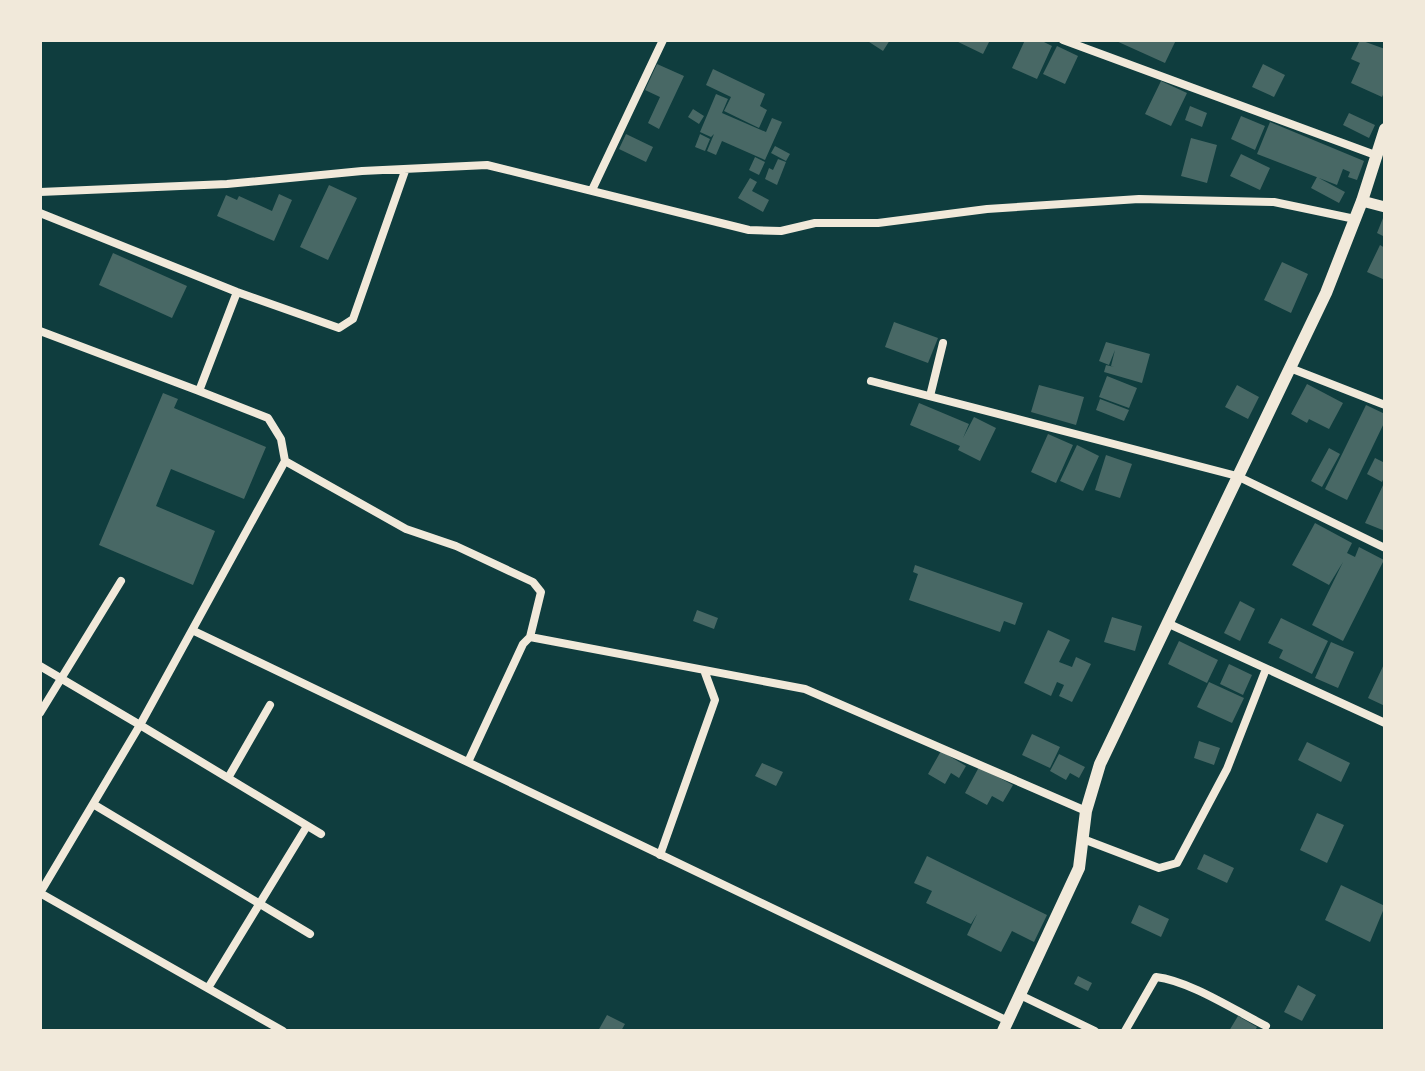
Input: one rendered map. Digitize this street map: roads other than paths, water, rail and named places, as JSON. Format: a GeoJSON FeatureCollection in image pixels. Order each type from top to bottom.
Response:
{"type":"FeatureCollection","features":[{"type":"Feature","properties":{"kind":"main road"},"geometry":{"type":"LineString","coordinates":[[1005,1026],[1079,868],[1086,811],[1100,764],[1326,293],[1362,201],[1385,129]]}},
{"type":"Feature","properties":{"kind":"street"},"geometry":{"type":"LineString","coordinates":[[592,190],[663,40]]}},
{"type":"Feature","properties":{"kind":"street"},"geometry":{"type":"LineString","coordinates":[[1063,40],[1378,156]]}},
{"type":"Feature","properties":{"kind":"street"},"geometry":{"type":"LineString","coordinates":[[40,192],[227,184],[362,171],[487,165],[749,230],[781,231],[815,223],[878,223],[987,209],[1139,199],[1274,202],[1355,219]]}},
{"type":"Feature","properties":{"kind":"street"},"geometry":{"type":"LineString","coordinates":[[40,213],[237,292],[339,328],[353,319],[405,171]]}},
{"type":"Feature","properties":{"kind":"street"},"geometry":{"type":"LineString","coordinates":[[1362,201],[1385,207]]}},
{"type":"Feature","properties":{"kind":"street"},"geometry":{"type":"LineString","coordinates":[[199,391],[237,292]]}},
{"type":"Feature","properties":{"kind":"street"},"geometry":{"type":"LineString","coordinates":[[40,331],[268,418],[281,439],[285,461],[194,631],[40,893],[283,1031]]}},
{"type":"Feature","properties":{"kind":"street"},"geometry":{"type":"LineString","coordinates":[[930,396],[943,343]]}},
{"type":"Feature","properties":{"kind":"street"},"geometry":{"type":"LineString","coordinates":[[1290,368],[1385,405]]}},
{"type":"Feature","properties":{"kind":"street"},"geometry":{"type":"LineString","coordinates":[[871,381],[1237,476],[1385,548]]}},
{"type":"Feature","properties":{"kind":"street"},"geometry":{"type":"LineString","coordinates":[[285,461],[406,529],[456,546],[533,582],[541,592],[530,637],[523,644],[468,762]]}},
{"type":"Feature","properties":{"kind":"street"},"geometry":{"type":"LineString","coordinates":[[40,713],[121,581]]}},
{"type":"Feature","properties":{"kind":"street"},"geometry":{"type":"LineString","coordinates":[[1167,623],[1385,723]]}},
{"type":"Feature","properties":{"kind":"street"},"geometry":{"type":"LineString","coordinates":[[194,631],[660,855],[1005,1026]]}},
{"type":"Feature","properties":{"kind":"street"},"geometry":{"type":"LineString","coordinates":[[530,637],[805,689],[1086,811]]}},
{"type":"Feature","properties":{"kind":"street"},"geometry":{"type":"LineString","coordinates":[[40,666],[321,834]]}},
{"type":"Feature","properties":{"kind":"street"},"geometry":{"type":"LineString","coordinates":[[1083,839],[1159,868],[1177,863],[1227,769],[1266,669]]}},
{"type":"Feature","properties":{"kind":"street"},"geometry":{"type":"LineString","coordinates":[[660,855],[715,700],[704,670]]}},
{"type":"Feature","properties":{"kind":"street"},"geometry":{"type":"LineString","coordinates":[[228,778],[270,705]]}},
{"type":"Feature","properties":{"kind":"street"},"geometry":{"type":"LineString","coordinates":[[93,804],[310,934]]}},
{"type":"Feature","properties":{"kind":"street"},"geometry":{"type":"LineString","coordinates":[[208,988],[307,826]]}},
{"type":"Feature","properties":{"kind":"street"},"geometry":{"type":"LineString","coordinates":[[1125,1031],[1156,977],[1189,987],[1266,1026]]}},
{"type":"Feature","properties":{"kind":"street"},"geometry":{"type":"LineString","coordinates":[[1020,995],[1095,1031]]}}]}
